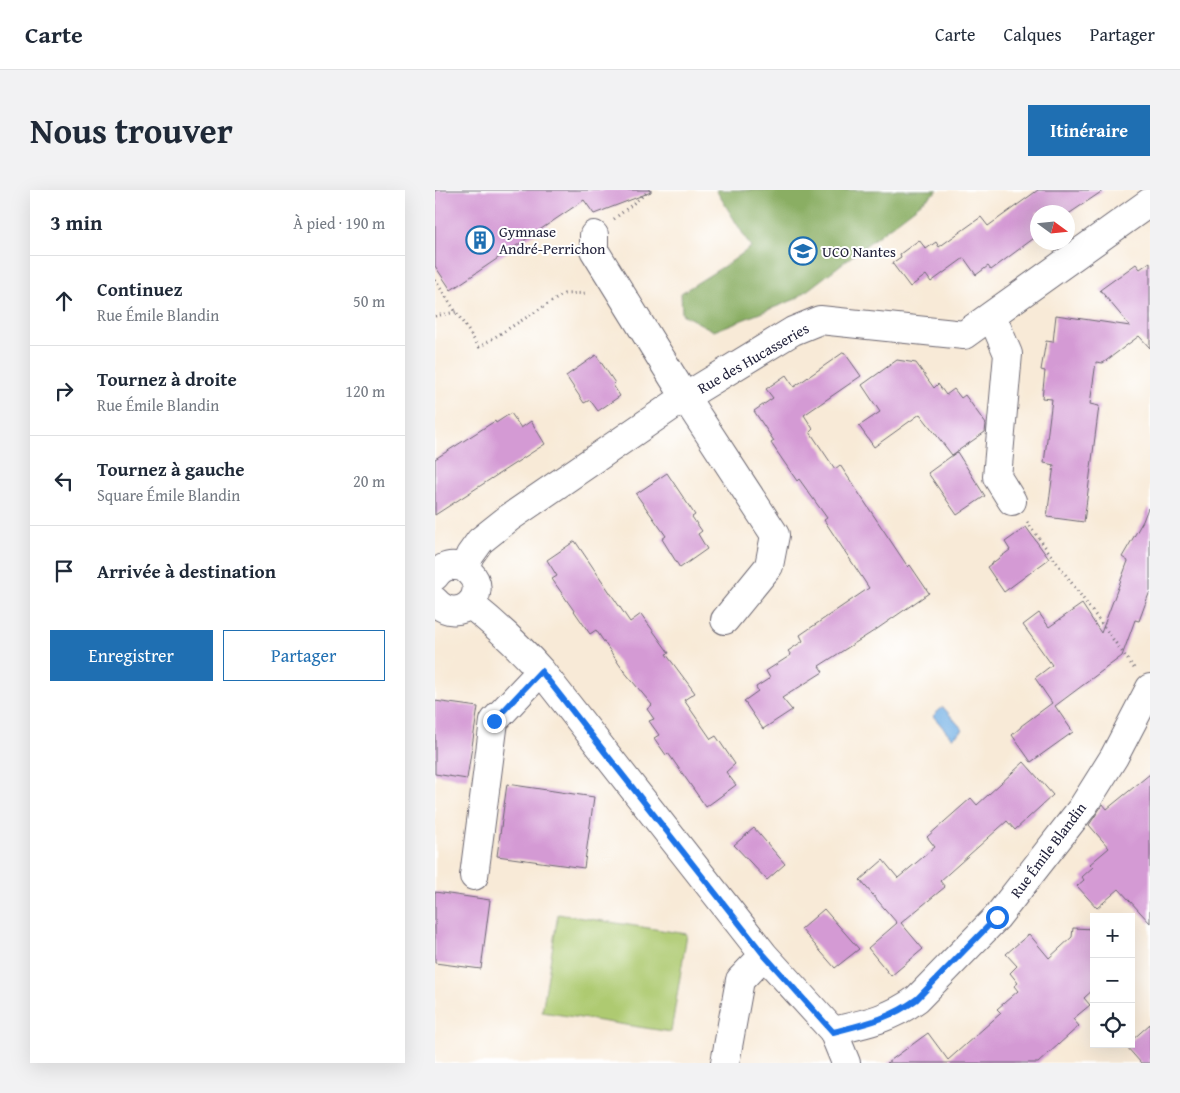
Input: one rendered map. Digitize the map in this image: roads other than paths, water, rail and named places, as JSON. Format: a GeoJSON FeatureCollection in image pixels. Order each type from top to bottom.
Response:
{"type":"FeatureCollection","features":[{"type":"Feature","properties":{"kind":"street","name":"Rue des Hucasseries"},"geometry":{"type":"LineString","coordinates":[[465,567],[475,548],[487,535],[509,518],[685,397],[793,331],[820,320],[964,336],[1150,202]]}},
{"type":"Feature","properties":{"kind":"street"},"geometry":{"type":"LineString","coordinates":[[594,235],[594,250],[685,397],[775,535],[769,566],[725,620]]}},
{"type":"Feature","properties":{"kind":"street"},"geometry":{"type":"LineString","coordinates":[[992,316],[1008,354],[997,477],[1012,501]]}},
{"type":"Feature","properties":{"kind":"street"},"geometry":{"type":"LineString","coordinates":[[435,576],[444,567],[465,567],[472,575],[477,587],[474,599],[470,604],[458,611],[445,610],[435,601]]}},
{"type":"Feature","properties":{"kind":"street"},"geometry":{"type":"LineString","coordinates":[[470,604],[497,625],[541,671],[764,955],[833,1032],[846,1063]]}},
{"type":"Feature","properties":{"kind":"street"},"geometry":{"type":"LineString","coordinates":[[474,876],[494,721],[541,671]]}},
{"type":"Feature","properties":{"kind":"street","name":"Rue Émile Blandin"},"geometry":{"type":"LineString","coordinates":[[833,1032],[869,1023],[902,1010],[917,999],[997,917],[1082,808],[1114,757],[1150,688]]}},
{"type":"Feature","properties":{"kind":"street"},"geometry":{"type":"LineString","coordinates":[[725,1063],[740,980],[764,955]]}},
{"type":"Feature","properties":{"kind":"water"},"geometry":{"type":"Polygon","coordinates":[[[943,707],[963,730],[952,738],[933,716],[943,707]]]}},
{"type":"Feature","properties":{"kind":"place","name":"Gymnase André-Perrichon"},"geometry":{"type":"Point","coordinates":[480,240]}},
{"type":"Feature","properties":{"kind":"place","name":"UCO Nantes"},"geometry":{"type":"Point","coordinates":[803,251]}}]}
